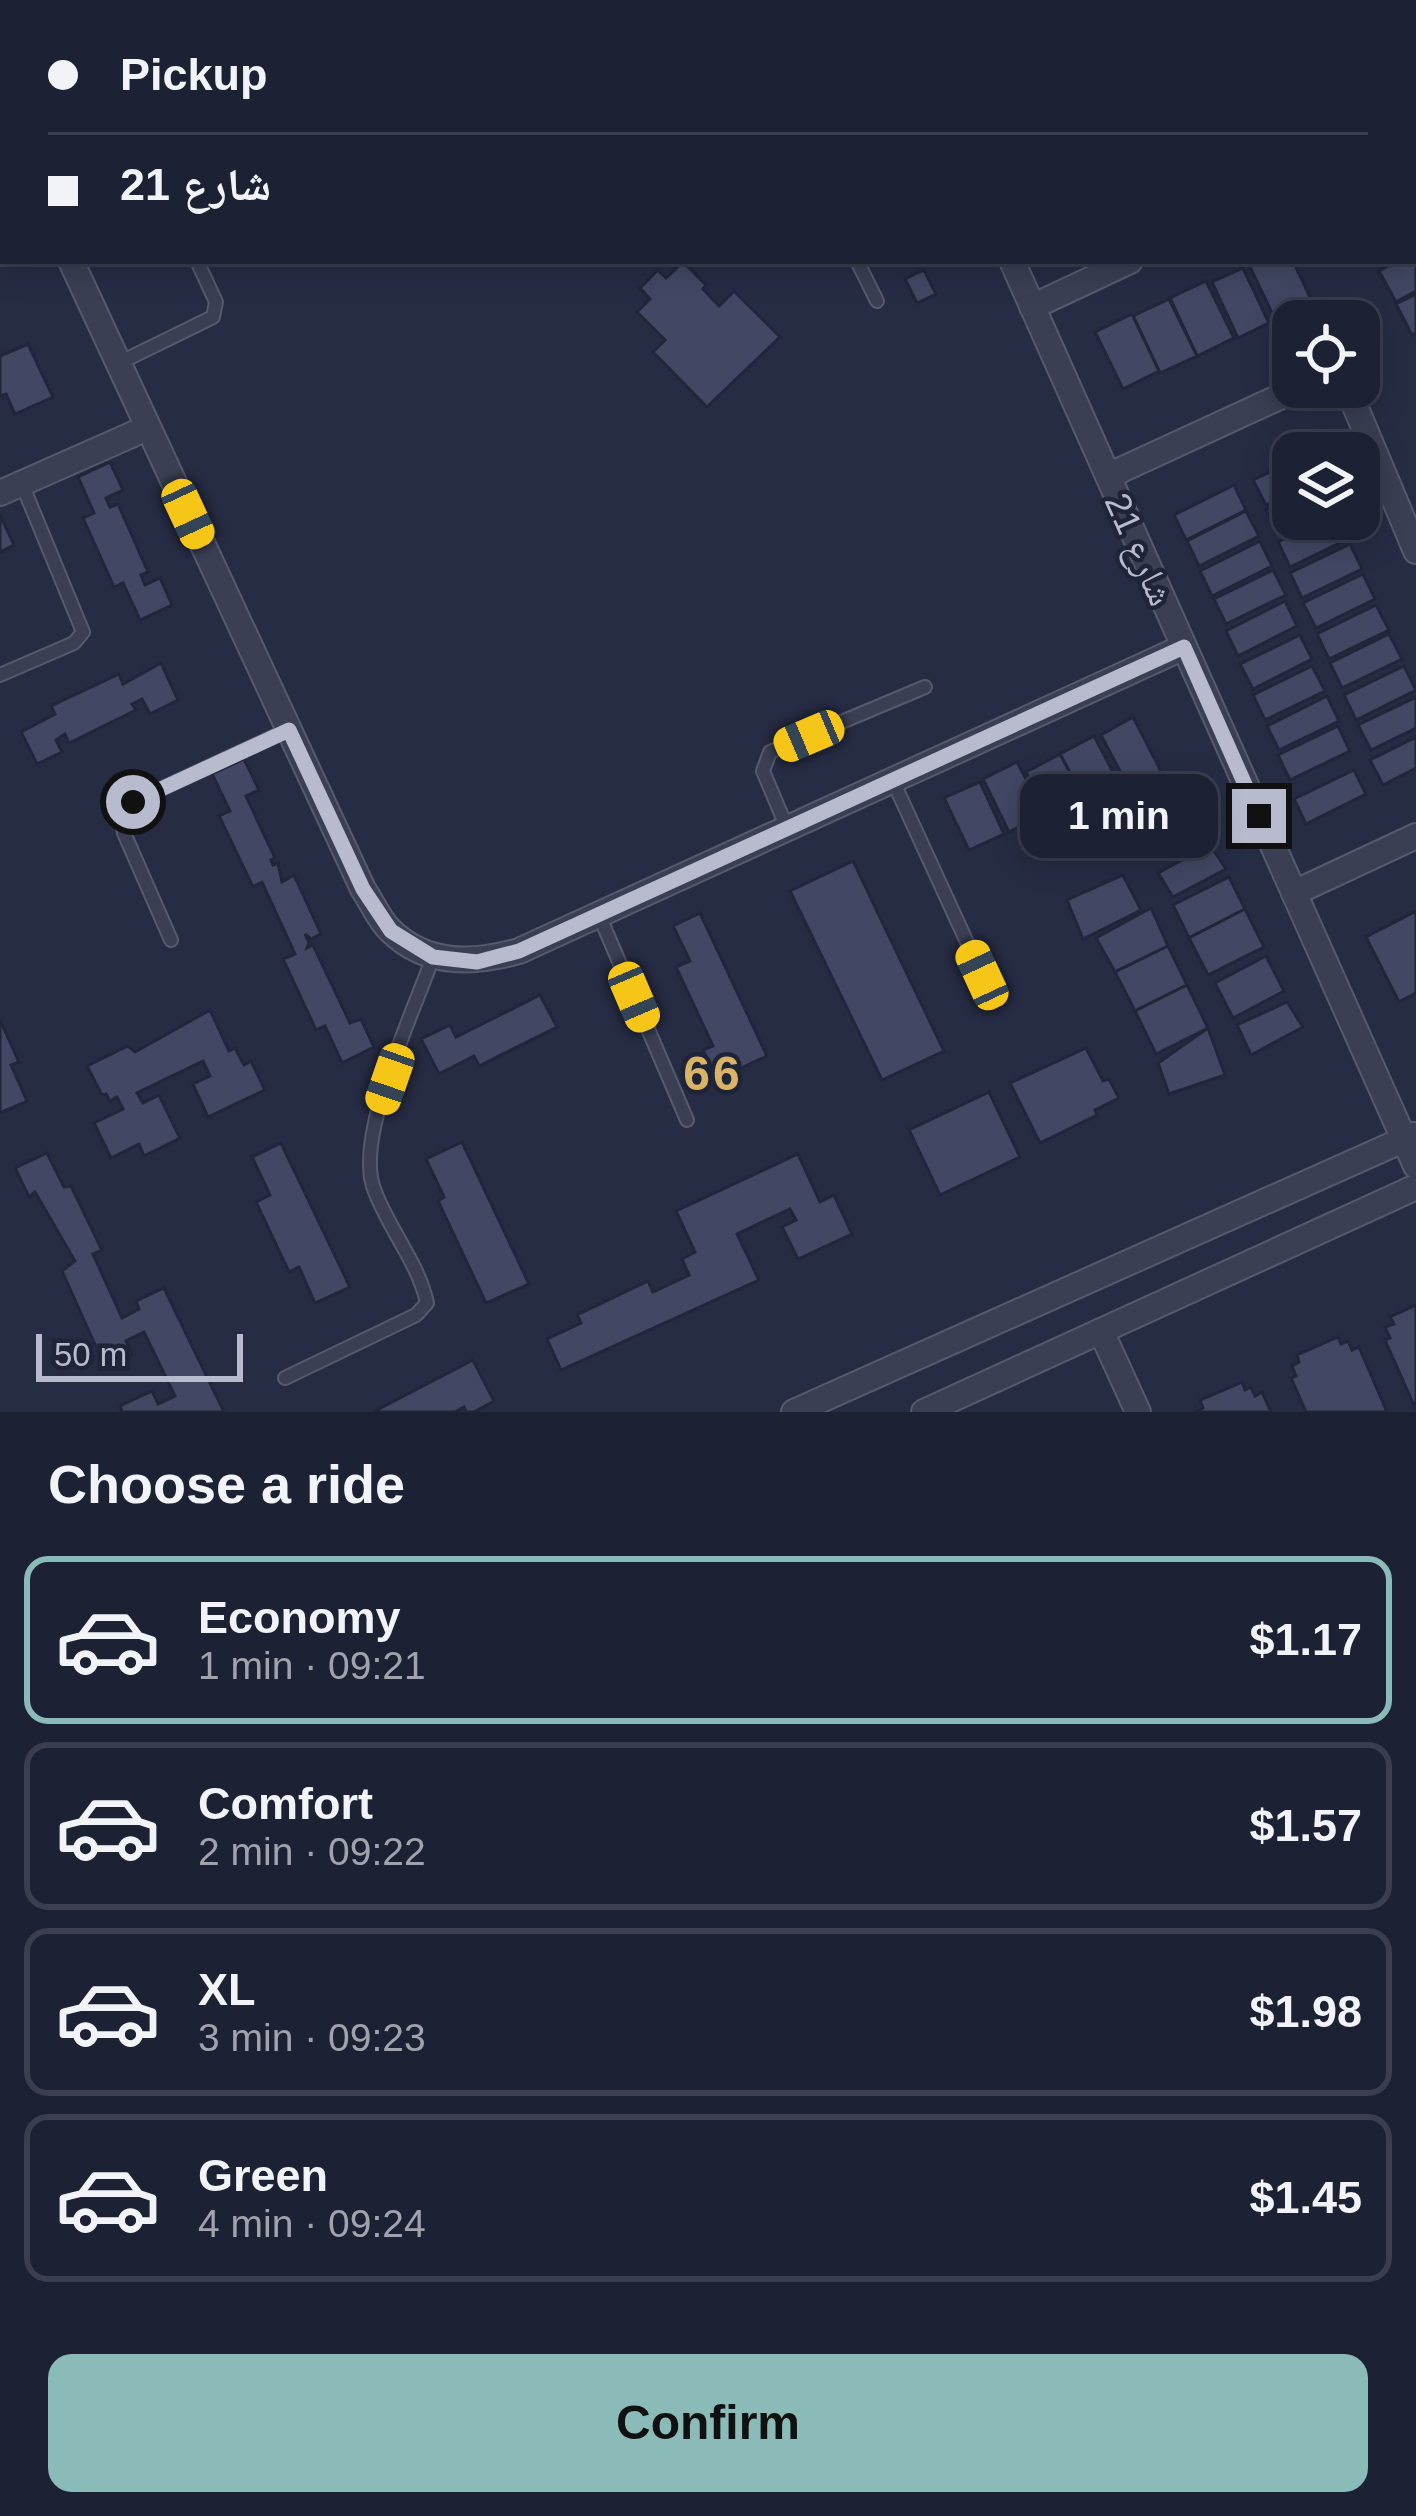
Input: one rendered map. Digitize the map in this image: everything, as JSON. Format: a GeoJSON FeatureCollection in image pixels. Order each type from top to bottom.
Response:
{"type":"FeatureCollection","features":[{"type":"Feature","properties":{"kind":"street"},"geometry":{"type":"LineString","coordinates":[[72,264],[363,889],[391,931],[433,957],[477,962],[519,951],[1184,647]]}},
{"type":"Feature","properties":{"kind":"street","name":"شارع 21"},"geometry":{"type":"LineString","coordinates":[[1013,264],[1294,893],[1410,1137],[1416,1166]]}},
{"type":"Feature","properties":{"kind":"street"},"geometry":{"type":"LineString","coordinates":[[1032,307],[1124,264]]}},
{"type":"Feature","properties":{"kind":"street"},"geometry":{"type":"LineString","coordinates":[[1108,476],[1272,400]]}},
{"type":"Feature","properties":{"kind":"street"},"geometry":{"type":"LineString","coordinates":[[1356,408],[1416,551]]}},
{"type":"Feature","properties":{"kind":"street"},"geometry":{"type":"LineString","coordinates":[[11,488],[147,428]]}},
{"type":"Feature","properties":{"kind":"street"},"geometry":{"type":"LineString","coordinates":[[1294,893],[1416,836]]}},
{"type":"Feature","properties":{"kind":"street"},"geometry":{"type":"LineString","coordinates":[[794,1412],[1410,1137]]}},
{"type":"Feature","properties":{"kind":"street"},"geometry":{"type":"LineString","coordinates":[[924,1412],[1416,1187]]}},
{"type":"Feature","properties":{"kind":"street"},"geometry":{"type":"LineString","coordinates":[[1101,1331],[1138,1412]]}},
{"type":"Feature","properties":{"kind":"lane"},"geometry":{"type":"LineString","coordinates":[[119,363],[212,317],[216,302],[198,264]]}},
{"type":"Feature","properties":{"kind":"lane"},"geometry":{"type":"LineString","coordinates":[[859,264],[878,301]]}},
{"type":"Feature","properties":{"kind":"lane"},"geometry":{"type":"LineString","coordinates":[[0,675],[74,643],[83,632],[11,488]]}},
{"type":"Feature","properties":{"kind":"lane"},"geometry":{"type":"LineString","coordinates":[[788,828],[763,771],[770,752],[925,686]]}},
{"type":"Feature","properties":{"kind":"lane"},"geometry":{"type":"LineString","coordinates":[[171,940],[124,833],[125,811],[133,802],[289,730]]}},
{"type":"Feature","properties":{"kind":"lane"},"geometry":{"type":"LineString","coordinates":[[892,780],[982,975]]}},
{"type":"Feature","properties":{"kind":"lane"},"geometry":{"type":"LineString","coordinates":[[599,914],[687,1120]]}},
{"type":"Feature","properties":{"kind":"lane"},"geometry":{"type":"LineString","coordinates":[[285,1378],[416,1315],[427,1303],[373,1186],[369,1165],[375,1120],[433,957]]}},
{"type":"Feature","properties":{"kind":"building"},"geometry":{"type":"Polygon","coordinates":[[[685,264],[719,306],[734,291],[780,337],[707,407],[653,352],[665,340],[637,312],[650,299],[640,288],[658,270],[666,278],[685,264]]]}},
{"type":"Feature","properties":{"kind":"building"},"geometry":{"type":"Polygon","coordinates":[[[1248,264],[1294,264],[1312,300],[1272,300],[1272,313],[1248,264]]]}},
{"type":"Feature","properties":{"kind":"building"},"geometry":{"type":"Polygon","coordinates":[[[1392,264],[1416,264],[1416,291],[1396,302],[1379,271],[1392,264]]]}},
{"type":"Feature","properties":{"kind":"building"},"geometry":{"type":"Polygon","coordinates":[[[1243,268],[1269,323],[1238,338],[1212,282],[1243,268]]]}},
{"type":"Feature","properties":{"kind":"building"},"geometry":{"type":"Polygon","coordinates":[[[924,270],[936,294],[917,303],[905,279],[924,270]]]}},
{"type":"Feature","properties":{"kind":"building"},"geometry":{"type":"Polygon","coordinates":[[[1206,281],[1234,338],[1197,356],[1170,298],[1206,281]]]}},
{"type":"Feature","properties":{"kind":"building"},"geometry":{"type":"Polygon","coordinates":[[[1416,294],[1416,333],[1412,335],[1396,304],[1416,294]]]}},
{"type":"Feature","properties":{"kind":"building"},"geometry":{"type":"Polygon","coordinates":[[[1169,299],[1197,356],[1160,373],[1133,316],[1169,299]]]}},
{"type":"Feature","properties":{"kind":"building"},"geometry":{"type":"Polygon","coordinates":[[[1132,314],[1159,371],[1123,389],[1095,332],[1132,314]]]}},
{"type":"Feature","properties":{"kind":"building"},"geometry":{"type":"Polygon","coordinates":[[[28,344],[53,397],[15,414],[6,394],[0,396],[0,356],[28,344]]]}},
{"type":"Feature","properties":{"kind":"building"},"geometry":{"type":"Polygon","coordinates":[[[110,462],[123,490],[106,498],[110,507],[118,504],[148,572],[141,575],[145,585],[160,578],[172,605],[140,620],[123,583],[114,587],[83,518],[94,513],[78,477],[110,462]]]}},
{"type":"Feature","properties":{"kind":"building"},"geometry":{"type":"Polygon","coordinates":[[[1272,471],[1272,502],[1266,505],[1253,480],[1272,471]]]}},
{"type":"Feature","properties":{"kind":"building"},"geometry":{"type":"Polygon","coordinates":[[[1234,485],[1246,510],[1186,540],[1174,515],[1234,485]]]}},
{"type":"Feature","properties":{"kind":"building"},"geometry":{"type":"Polygon","coordinates":[[[1246,511],[1259,536],[1199,566],[1187,541],[1246,511]]]}},
{"type":"Feature","properties":{"kind":"building"},"geometry":{"type":"Polygon","coordinates":[[[0,515],[14,545],[0,552],[0,515]]]}},
{"type":"Feature","properties":{"kind":"building"},"geometry":{"type":"Polygon","coordinates":[[[1282,540],[1346,540],[1290,567],[1278,542],[1282,540]]]}},
{"type":"Feature","properties":{"kind":"building"},"geometry":{"type":"Polygon","coordinates":[[[1260,541],[1272,566],[1212,596],[1200,571],[1260,541]]]}},
{"type":"Feature","properties":{"kind":"building"},"geometry":{"type":"Polygon","coordinates":[[[1350,544],[1362,569],[1302,598],[1290,573],[1350,544]]]}},
{"type":"Feature","properties":{"kind":"building"},"geometry":{"type":"Polygon","coordinates":[[[1273,570],[1286,595],[1226,624],[1214,599],[1273,570]]]}},
{"type":"Feature","properties":{"kind":"building"},"geometry":{"type":"Polygon","coordinates":[[[1363,574],[1375,599],[1316,628],[1303,603],[1363,574]]]}},
{"type":"Feature","properties":{"kind":"building"},"geometry":{"type":"Polygon","coordinates":[[[1285,601],[1297,626],[1238,656],[1226,631],[1285,601]]]}},
{"type":"Feature","properties":{"kind":"building"},"geometry":{"type":"Polygon","coordinates":[[[1376,605],[1389,630],[1329,659],[1317,634],[1376,605]]]}},
{"type":"Feature","properties":{"kind":"building"},"geometry":{"type":"Polygon","coordinates":[[[1389,634],[1402,659],[1342,688],[1330,663],[1389,634]]]}},
{"type":"Feature","properties":{"kind":"building"},"geometry":{"type":"Polygon","coordinates":[[[1300,635],[1312,659],[1253,689],[1240,664],[1300,635]]]}},
{"type":"Feature","properties":{"kind":"building"},"geometry":{"type":"Polygon","coordinates":[[[161,663],[178,700],[150,714],[142,699],[132,704],[136,710],[69,743],[65,734],[56,740],[62,752],[37,764],[21,732],[55,714],[51,706],[119,674],[123,684],[161,663]]]}},
{"type":"Feature","properties":{"kind":"building"},"geometry":{"type":"Polygon","coordinates":[[[1312,666],[1325,691],[1265,720],[1253,695],[1312,666]]]}},
{"type":"Feature","properties":{"kind":"building"},"geometry":{"type":"Polygon","coordinates":[[[1404,666],[1416,690],[1356,720],[1344,695],[1404,666]]]}},
{"type":"Feature","properties":{"kind":"building"},"geometry":{"type":"Polygon","coordinates":[[[1327,696],[1339,721],[1279,750],[1267,726],[1327,696]]]}},
{"type":"Feature","properties":{"kind":"building"},"geometry":{"type":"Polygon","coordinates":[[[1416,697],[1416,728],[1371,750],[1358,725],[1416,697]]]}},
{"type":"Feature","properties":{"kind":"building"},"geometry":{"type":"Polygon","coordinates":[[[1133,717],[1161,771],[1129,788],[1101,735],[1133,717]]]}},
{"type":"Feature","properties":{"kind":"building"},"geometry":{"type":"Polygon","coordinates":[[[1338,726],[1350,751],[1290,780],[1278,755],[1338,726]]]}},
{"type":"Feature","properties":{"kind":"building"},"geometry":{"type":"Polygon","coordinates":[[[1094,736],[1123,791],[1089,809],[1060,754],[1094,736]]]}},
{"type":"Feature","properties":{"kind":"building"},"geometry":{"type":"Polygon","coordinates":[[[1416,737],[1416,768],[1383,785],[1370,760],[1416,737]]]}},
{"type":"Feature","properties":{"kind":"building"},"geometry":{"type":"Polygon","coordinates":[[[1060,754],[1089,809],[1053,826],[1026,772],[1060,754]]]}},
{"type":"Feature","properties":{"kind":"building"},"geometry":{"type":"Polygon","coordinates":[[[244,759],[259,790],[246,796],[275,858],[273,865],[278,863],[282,882],[294,875],[321,934],[311,939],[305,934],[307,948],[313,945],[350,1023],[361,1019],[374,1047],[342,1063],[325,1026],[316,1030],[283,959],[295,954],[262,882],[253,887],[219,816],[230,811],[212,774],[244,759]]]}},
{"type":"Feature","properties":{"kind":"building"},"geometry":{"type":"Polygon","coordinates":[[[1017,762],[1044,814],[1009,832],[983,779],[1017,762]]]}},
{"type":"Feature","properties":{"kind":"building"},"geometry":{"type":"Polygon","coordinates":[[[1354,770],[1366,794],[1306,824],[1294,799],[1354,770]]]}},
{"type":"Feature","properties":{"kind":"building"},"geometry":{"type":"Polygon","coordinates":[[[980,782],[1004,834],[969,850],[944,798],[980,782]]]}},
{"type":"Feature","properties":{"kind":"building"},"geometry":{"type":"Polygon","coordinates":[[[1210,845],[1226,869],[1173,897],[1158,873],[1210,845]]]}},
{"type":"Feature","properties":{"kind":"building"},"geometry":{"type":"Polygon","coordinates":[[[853,861],[944,1051],[882,1080],[790,891],[853,861]]]}},
{"type":"Feature","properties":{"kind":"building"},"geometry":{"type":"Polygon","coordinates":[[[1123,875],[1141,910],[1083,939],[1067,900],[1123,875]]]}},
{"type":"Feature","properties":{"kind":"building"},"geometry":{"type":"Polygon","coordinates":[[[1229,877],[1245,909],[1189,938],[1173,905],[1229,877]]]}},
{"type":"Feature","properties":{"kind":"building"},"geometry":{"type":"Polygon","coordinates":[[[1151,908],[1168,946],[1115,972],[1096,938],[1151,908]]]}},
{"type":"Feature","properties":{"kind":"building"},"geometry":{"type":"Polygon","coordinates":[[[1245,909],[1264,947],[1208,975],[1189,938],[1245,909]]]}},
{"type":"Feature","properties":{"kind":"building"},"geometry":{"type":"Polygon","coordinates":[[[1416,911],[1416,993],[1399,1002],[1366,937],[1416,911]]]}},
{"type":"Feature","properties":{"kind":"building"},"geometry":{"type":"Polygon","coordinates":[[[700,913],[767,1056],[717,1079],[703,1050],[713,1046],[676,967],[690,961],[673,926],[700,913]]]}},
{"type":"Feature","properties":{"kind":"building"},"geometry":{"type":"Polygon","coordinates":[[[1168,946],[1187,985],[1135,1011],[1115,972],[1168,946]]]}},
{"type":"Feature","properties":{"kind":"building"},"geometry":{"type":"Polygon","coordinates":[[[1266,956],[1284,991],[1233,1018],[1215,983],[1266,956]]]}},
{"type":"Feature","properties":{"kind":"building"},"geometry":{"type":"Polygon","coordinates":[[[1187,985],[1208,1028],[1156,1054],[1135,1011],[1187,985]]]}},
{"type":"Feature","properties":{"kind":"building"},"geometry":{"type":"Polygon","coordinates":[[[540,995],[557,1027],[479,1066],[474,1056],[439,1074],[421,1039],[450,1025],[456,1037],[540,995]]]}},
{"type":"Feature","properties":{"kind":"building"},"geometry":{"type":"Polygon","coordinates":[[[1287,1002],[1303,1027],[1251,1055],[1237,1025],[1287,1002]]]}},
{"type":"Feature","properties":{"kind":"building"},"geometry":{"type":"Polygon","coordinates":[[[210,1010],[229,1051],[235,1048],[244,1065],[251,1061],[265,1090],[208,1117],[193,1084],[210,1076],[203,1061],[137,1093],[143,1103],[159,1095],[180,1138],[144,1156],[139,1144],[111,1158],[94,1123],[123,1109],[117,1097],[110,1101],[102,1095],[87,1066],[128,1046],[135,1052],[210,1010]]]}},
{"type":"Feature","properties":{"kind":"building"},"geometry":{"type":"Polygon","coordinates":[[[0,1020],[19,1062],[11,1065],[27,1101],[0,1113],[0,1020]]]}},
{"type":"Feature","properties":{"kind":"building"},"geometry":{"type":"Polygon","coordinates":[[[1208,1028],[1225,1075],[1169,1094],[1158,1063],[1208,1028]]]}},
{"type":"Feature","properties":{"kind":"building"},"geometry":{"type":"Polygon","coordinates":[[[1086,1048],[1103,1081],[1109,1079],[1119,1098],[1095,1110],[1097,1115],[1040,1143],[1010,1083],[1086,1048]]]}},
{"type":"Feature","properties":{"kind":"building"},"geometry":{"type":"Polygon","coordinates":[[[989,1092],[1020,1157],[940,1195],[909,1130],[989,1092]]]}},
{"type":"Feature","properties":{"kind":"building"},"geometry":{"type":"Polygon","coordinates":[[[462,1142],[529,1284],[486,1303],[438,1201],[444,1197],[426,1159],[462,1142]]]}},
{"type":"Feature","properties":{"kind":"building"},"geometry":{"type":"Polygon","coordinates":[[[281,1143],[350,1287],[315,1303],[299,1267],[289,1272],[256,1202],[270,1195],[252,1157],[281,1143]]]}},
{"type":"Feature","properties":{"kind":"building"},"geometry":{"type":"Polygon","coordinates":[[[47,1153],[64,1187],[71,1186],[102,1250],[93,1254],[122,1318],[139,1309],[136,1301],[164,1288],[224,1412],[122,1412],[120,1406],[152,1391],[158,1404],[175,1396],[144,1332],[126,1341],[132,1354],[105,1367],[62,1271],[75,1261],[35,1192],[29,1197],[15,1168],[47,1153]]]}},
{"type":"Feature","properties":{"kind":"building"},"geometry":{"type":"Polygon","coordinates":[[[798,1154],[820,1202],[834,1195],[852,1234],[798,1259],[782,1227],[796,1220],[790,1209],[737,1234],[759,1280],[561,1370],[547,1339],[581,1323],[577,1315],[648,1281],[653,1292],[689,1275],[682,1259],[695,1252],[676,1211],[798,1154]]]}},
{"type":"Feature","properties":{"kind":"building"},"geometry":{"type":"Polygon","coordinates":[[[1416,1305],[1416,1410],[1385,1340],[1390,1338],[1385,1327],[1394,1324],[1390,1317],[1416,1305]]]}},
{"type":"Feature","properties":{"kind":"building"},"geometry":{"type":"Polygon","coordinates":[[[1338,1337],[1341,1344],[1348,1341],[1352,1350],[1359,1347],[1387,1412],[1306,1412],[1291,1378],[1296,1376],[1292,1366],[1299,1362],[1297,1355],[1338,1337]]]}},
{"type":"Feature","properties":{"kind":"building"},"geometry":{"type":"Polygon","coordinates":[[[473,1360],[494,1401],[474,1412],[464,1407],[455,1412],[373,1412],[473,1360]]]}},
{"type":"Feature","properties":{"kind":"building"},"geometry":{"type":"Polygon","coordinates":[[[1242,1382],[1255,1396],[1262,1392],[1271,1412],[1195,1412],[1203,1408],[1200,1400],[1242,1382]]]}},
{"type":"Feature","properties":{"kind":"district","name":"66"},"geometry":{"type":"Point","coordinates":[713,1073]}},
{"type":"Feature","properties":{"kind":"route"},"geometry":{"type":"LineString","coordinates":[[133,802],[289,730],[363,889],[391,931],[433,957],[477,962],[519,951],[1184,647],[1259,816]]}}]}
